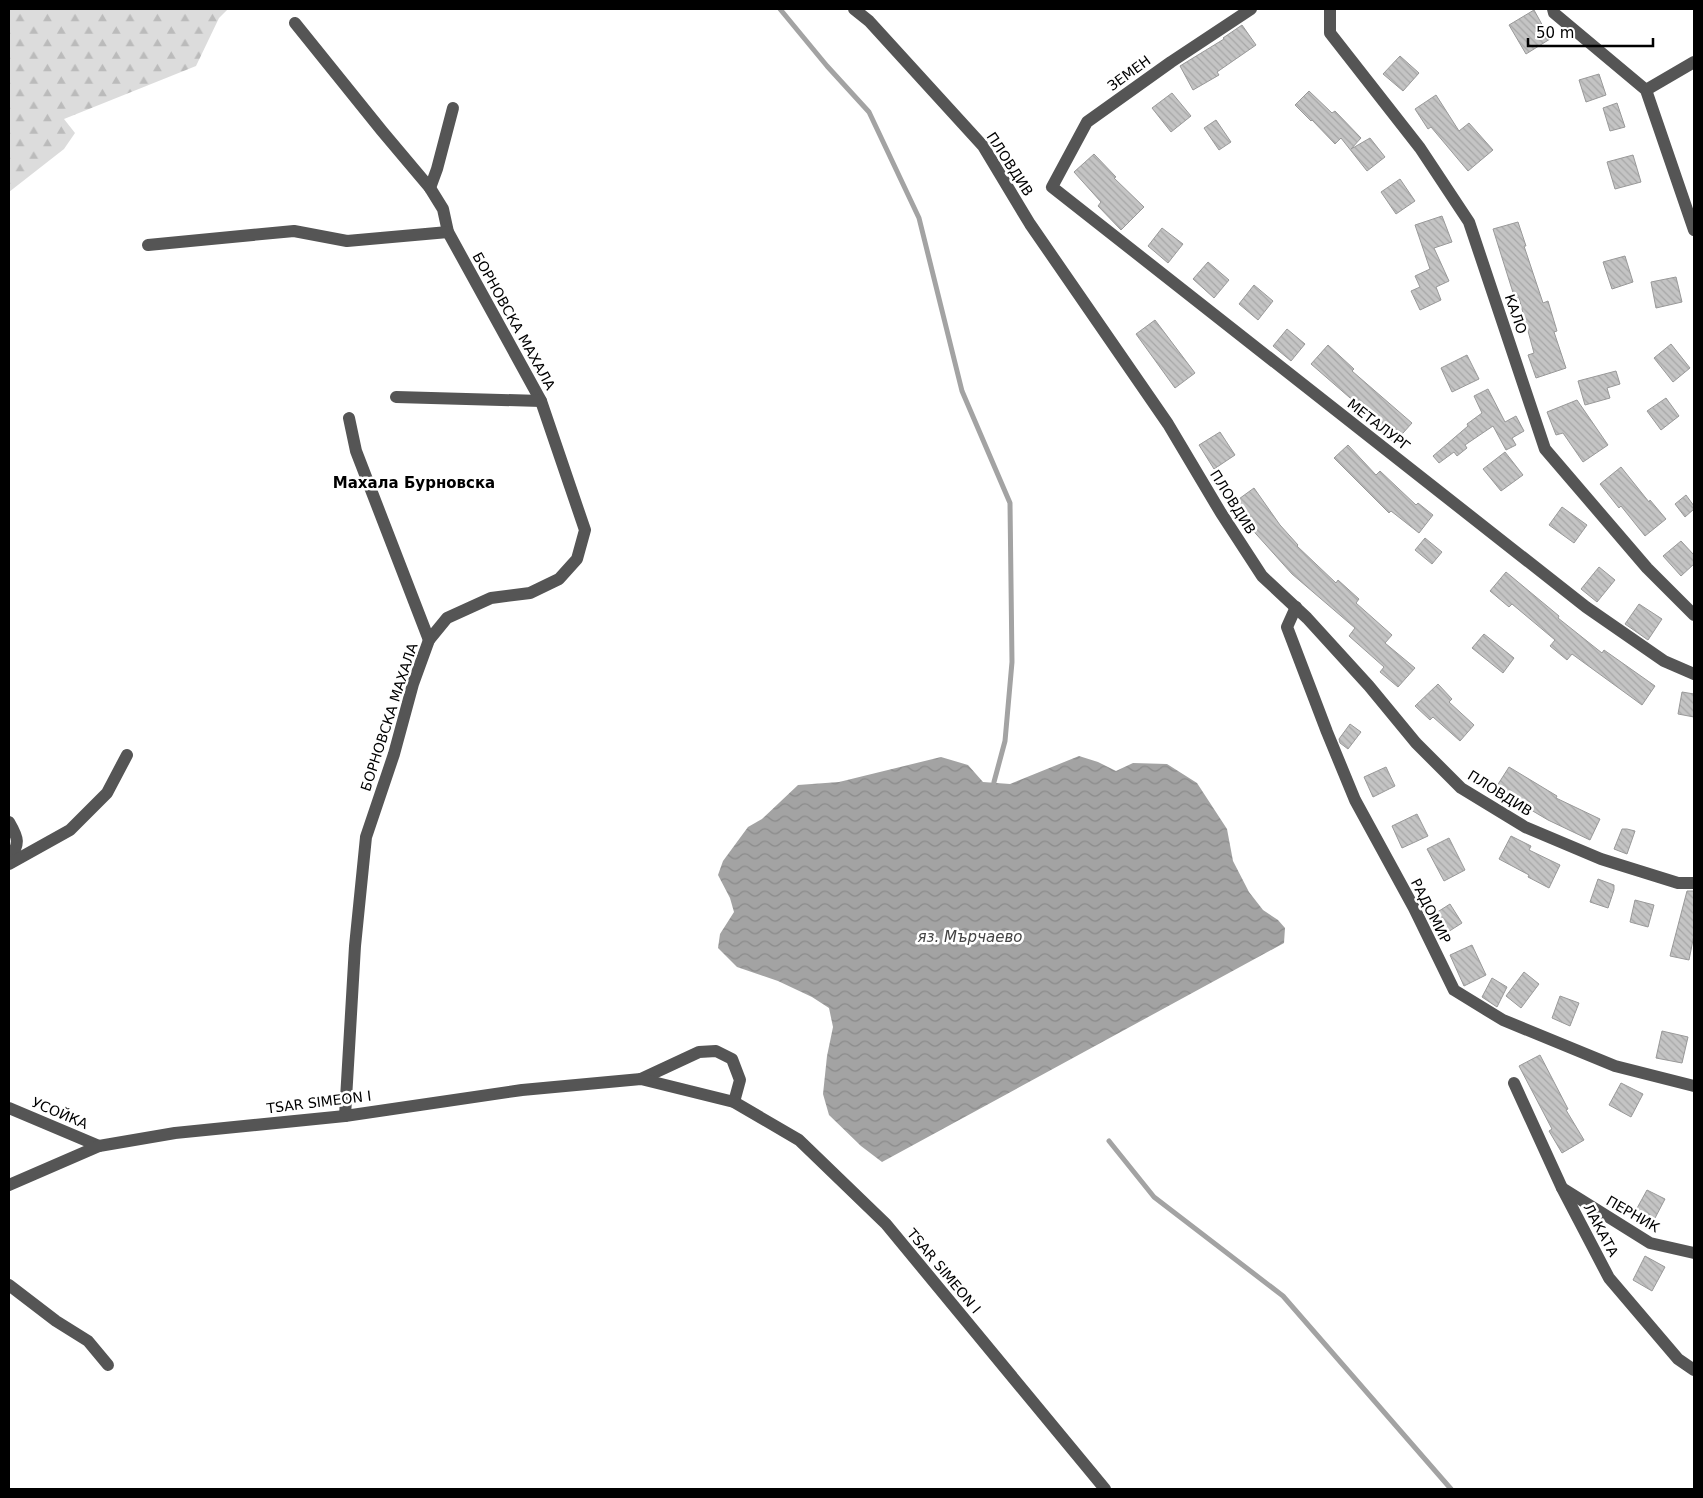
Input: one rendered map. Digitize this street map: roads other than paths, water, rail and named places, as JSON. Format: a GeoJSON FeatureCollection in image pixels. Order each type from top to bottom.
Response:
{"type":"FeatureCollection","features":[{"type":"Feature","properties":{"kind":"street","name":"ПЛОВДИВ"},"geometry":{"type":"LineString","coordinates":[[854,9],[869,21],[983,146],[1030,224],[1168,424],[1262,576],[1314,625],[1369,686],[1416,743],[1461,788],[1525,827],[1601,858],[1678,883],[1694,883]]}},
{"type":"Feature","properties":{"kind":"street","name":"ЗЕМЕН"},"geometry":{"type":"LineString","coordinates":[[1052,187],[1087,122],[1170,62],[1251,9]]}},
{"type":"Feature","properties":{"kind":"street","name":"КАЛО"},"geometry":{"type":"LineString","coordinates":[[1330,9],[1330,33],[1420,148],[1469,222],[1545,449],[1647,568],[1694,615]]}},
{"type":"Feature","properties":{"kind":"street"},"geometry":{"type":"LineString","coordinates":[[1554,9],[1554,13],[1646,90],[1694,230]]}},
{"type":"Feature","properties":{"kind":"street","name":"БОРНОВСКА МАХАЛА"},"geometry":{"type":"LineString","coordinates":[[296,23],[430,188],[443,209],[448,232],[541,401],[586,530],[577,559],[558,579],[530,593],[491,598],[447,618],[429,640],[366,837],[354,946],[345,1116]]}},
{"type":"Feature","properties":{"kind":"street"},"geometry":{"type":"LineString","coordinates":[[1646,90],[1694,62]]}},
{"type":"Feature","properties":{"kind":"street"},"geometry":{"type":"LineString","coordinates":[[430,188],[453,108]]}},
{"type":"Feature","properties":{"kind":"street","name":"МЕТАЛУРГ"},"geometry":{"type":"LineString","coordinates":[[1052,187],[1586,607],[1664,661],[1694,674]]}},
{"type":"Feature","properties":{"kind":"street"},"geometry":{"type":"LineString","coordinates":[[148,245],[294,230],[347,241],[448,232]]}},
{"type":"Feature","properties":{"kind":"street"},"geometry":{"type":"LineString","coordinates":[[396,397],[541,401]]}},
{"type":"Feature","properties":{"kind":"street"},"geometry":{"type":"LineString","coordinates":[[349,418],[356,451],[429,640]]}},
{"type":"Feature","properties":{"kind":"street","name":"РАДОМИР"},"geometry":{"type":"LineString","coordinates":[[1296,607],[1287,627],[1355,800],[1414,908],[1454,990],[1503,1020],[1615,1066],[1694,1086]]}},
{"type":"Feature","properties":{"kind":"street"},"geometry":{"type":"LineString","coordinates":[[9,862],[70,830],[107,793],[126,755]]}},
{"type":"Feature","properties":{"kind":"street"},"geometry":{"type":"LineString","coordinates":[[9,822],[17,836],[16,850],[9,862]]}},
{"type":"Feature","properties":{"kind":"street"},"geometry":{"type":"LineString","coordinates":[[641,1079],[698,1052],[716,1051],[732,1059],[740,1080],[734,1102]]}},
{"type":"Feature","properties":{"kind":"street","name":"TSAR SIMEON I"},"geometry":{"type":"LineString","coordinates":[[9,1185],[99,1146],[175,1133],[345,1116],[522,1090],[641,1079],[734,1102],[799,1140],[886,1224],[1104,1489]]}},
{"type":"Feature","properties":{"kind":"street","name":"ЛАКАТА"},"geometry":{"type":"LineString","coordinates":[[1514,1083],[1562,1188],[1609,1278],[1678,1359],[1694,1370]]}},
{"type":"Feature","properties":{"kind":"street","name":"УСОЙКА"},"geometry":{"type":"LineString","coordinates":[[9,1108],[99,1146]]}},
{"type":"Feature","properties":{"kind":"street","name":"ПЕРНИК"},"geometry":{"type":"LineString","coordinates":[[1562,1188],[1650,1243],[1694,1253]]}},
{"type":"Feature","properties":{"kind":"street"},"geometry":{"type":"LineString","coordinates":[[9,1285],[56,1321],[88,1341],[108,1365]]}},
{"type":"Feature","properties":{"kind":"water","name":"яз. Мърчаево"},"geometry":{"type":"Polygon","coordinates":[[[1079,756],[1098,762],[1116,771],[1133,763],[1167,764],[1197,783],[1227,829],[1233,861],[1249,892],[1263,910],[1278,920],[1285,928],[1284,943],[882,1162],[861,1146],[829,1115],[823,1094],[827,1056],[833,1027],[829,1008],[812,997],[778,981],[737,967],[718,948],[720,934],[734,912],[730,898],[718,875],[723,861],[748,827],[762,819],[798,785],[839,782],[941,757],[968,765],[983,782],[1010,784],[1079,756]]]}},
{"type":"Feature","properties":{"kind":"waterway"},"geometry":{"type":"LineString","coordinates":[[780,9],[827,66],[869,112],[919,218],[962,391],[1010,503],[1012,662],[1005,741],[993,789]]}},
{"type":"Feature","properties":{"kind":"waterway"},"geometry":{"type":"LineString","coordinates":[[1109,1141],[1154,1197],[1283,1296],[1451,1489]]}},
{"type":"Feature","properties":{"kind":"district","name":"Махала Бурновска"},"geometry":{"type":"Point","coordinates":[414,483]}}]}
